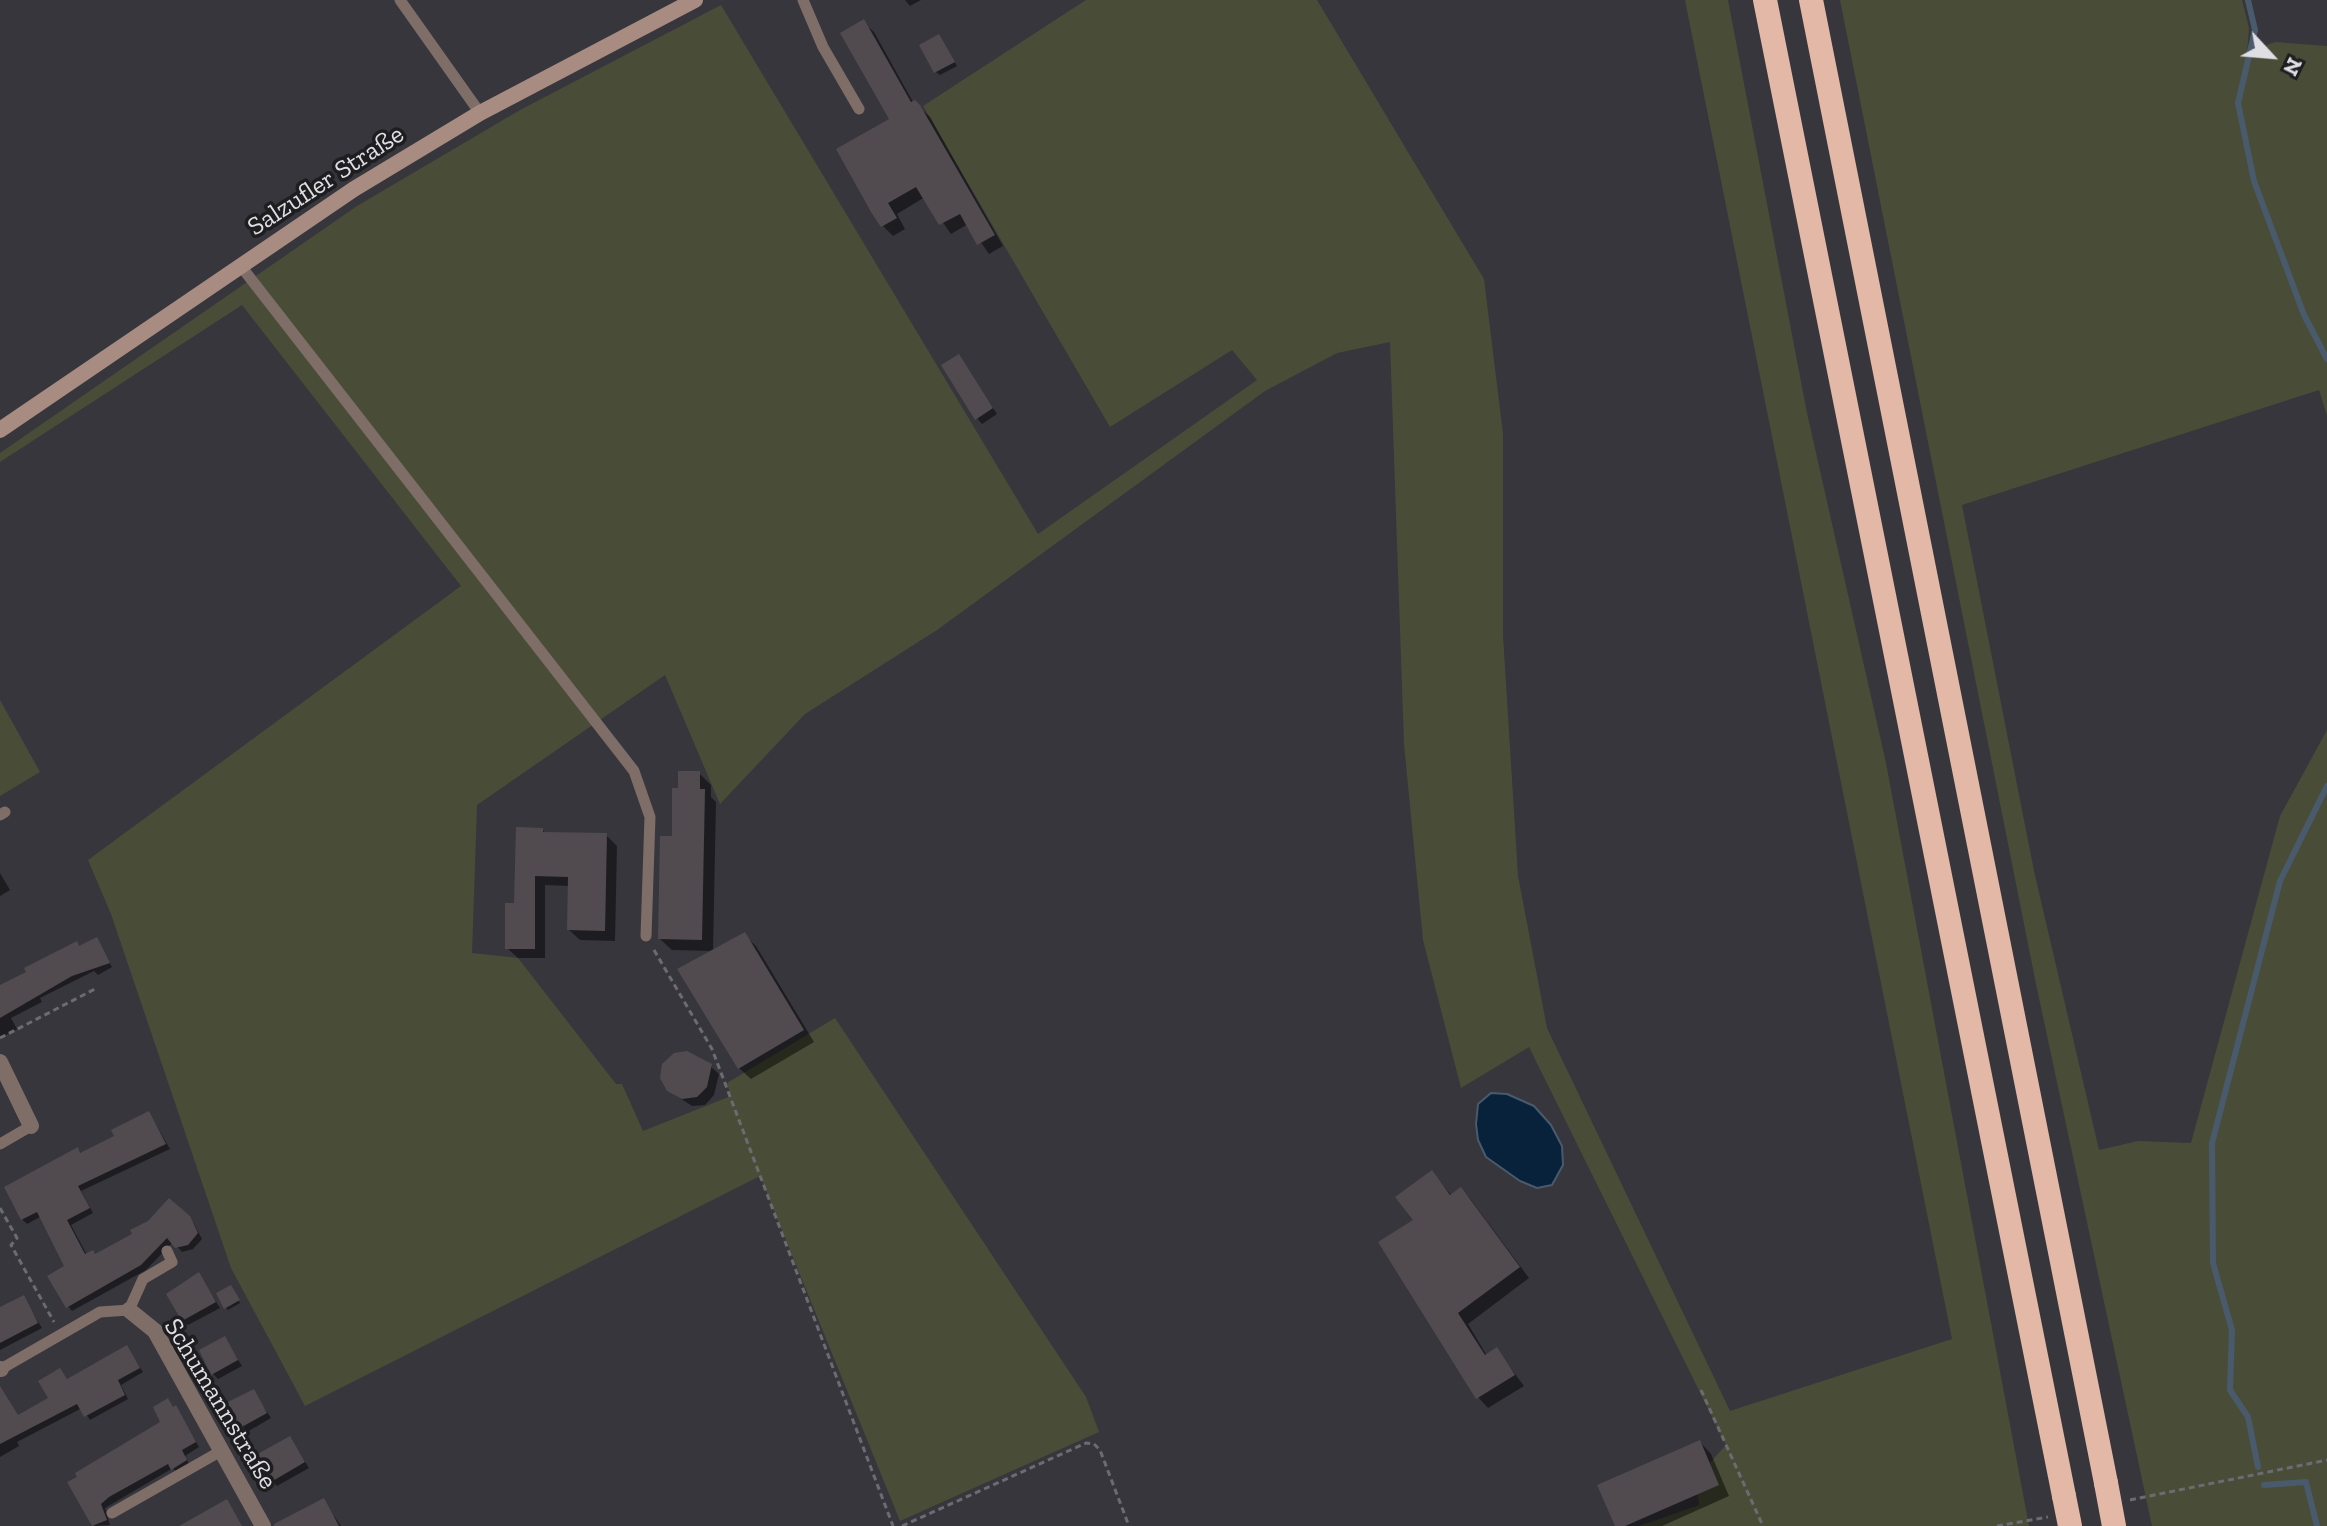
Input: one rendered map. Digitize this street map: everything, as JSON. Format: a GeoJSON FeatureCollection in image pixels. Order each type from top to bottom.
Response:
{"type":"FeatureCollection","features":[{"type":"Feature","properties":{"kind":"highway"},"geometry":{"type":"LineString","coordinates":[[1765,0],[2063,1512]]}},
{"type":"Feature","properties":{"kind":"highway"},"geometry":{"type":"LineString","coordinates":[[1811,0],[2114,1526]]}},
{"type":"Feature","properties":{"kind":"main road","name":"Salzufler Straße"},"geometry":{"type":"LineString","coordinates":[[0,430],[354,189],[480,113],[695,0]]}},
{"type":"Feature","properties":{"kind":"street"},"geometry":{"type":"LineString","coordinates":[[0,1062],[31,1126]]}},
{"type":"Feature","properties":{"kind":"street","name":"Schumannstraße"},"geometry":{"type":"LineString","coordinates":[[129,1310],[155,1331],[263,1526]]}},
{"type":"Feature","properties":{"kind":"lane"},"geometry":{"type":"LineString","coordinates":[[400,0],[480,113]]}},
{"type":"Feature","properties":{"kind":"lane"},"geometry":{"type":"LineString","coordinates":[[803,0],[823,47],[859,109]]}},
{"type":"Feature","properties":{"kind":"lane"},"geometry":{"type":"LineString","coordinates":[[240,265],[634,771],[650,817],[646,936]]}},
{"type":"Feature","properties":{"kind":"lane"},"geometry":{"type":"LineString","coordinates":[[0,1144],[31,1126]]}},
{"type":"Feature","properties":{"kind":"lane"},"geometry":{"type":"LineString","coordinates":[[1,1369],[100,1312],[129,1310],[143,1279],[172,1262],[167,1251]]}},
{"type":"Feature","properties":{"kind":"lane"},"geometry":{"type":"LineString","coordinates":[[112,1513],[221,1451]]}},
{"type":"Feature","properties":{"kind":"path"},"geometry":{"type":"LineString","coordinates":[[646,936],[712,1049],[893,1526]]}},
{"type":"Feature","properties":{"kind":"path"},"geometry":{"type":"LineString","coordinates":[[0,1038],[97,988]]}},
{"type":"Feature","properties":{"kind":"path"},"geometry":{"type":"LineString","coordinates":[[0,1208],[17,1238],[11,1245],[60,1335]]}},
{"type":"Feature","properties":{"kind":"path"},"geometry":{"type":"LineString","coordinates":[[1701,1390],[1763,1526]]}},
{"type":"Feature","properties":{"kind":"path"},"geometry":{"type":"LineString","coordinates":[[902,1526],[1086,1443],[1100,1450],[1129,1526]]}},
{"type":"Feature","properties":{"kind":"path"},"geometry":{"type":"LineString","coordinates":[[2129,1500],[2327,1460]]}},
{"type":"Feature","properties":{"kind":"path"},"geometry":{"type":"LineString","coordinates":[[1997,1526],[2063,1512]]}},
{"type":"Feature","properties":{"kind":"green space"},"geometry":{"type":"Polygon","coordinates":[[[1086,0],[1317,0],[1484,279],[1503,434],[1503,636],[1518,876],[1547,1028],[1730,1411],[1952,1339],[1685,0],[1728,0],[1807,413],[1886,763],[2029,1526],[1639,1526],[1699,1505],[1696,1478],[1726,1445],[1529,1047],[1461,1088],[1423,940],[1404,744],[1390,342],[1337,353],[1265,391],[937,630],[805,714],[720,804],[665,675],[477,805],[472,953],[518,958],[616,1084],[622,1084],[643,1131],[731,1096],[727,1083],[835,1018],[1086,1397],[1099,1432],[900,1521],[760,1176],[305,1406],[231,1268],[111,914],[88,860],[461,586],[242,305],[0,462],[0,453],[357,206],[520,110],[721,5],[1038,534],[1257,380],[1232,350],[1110,427],[923,106],[1086,0]]]}},
{"type":"Feature","properties":{"kind":"green space"},"geometry":{"type":"Polygon","coordinates":[[[1840,0],[2242,0],[2249,28],[2247,53],[2275,42],[2327,46],[2327,416],[2319,390],[1962,505],[2034,871],[2099,1150],[2138,1141],[2191,1143],[2280,816],[2327,730],[2327,1526],[2152,1526],[2036,984],[1840,0]]]}},
{"type":"Feature","properties":{"kind":"green space"},"geometry":{"type":"Polygon","coordinates":[[[0,700],[40,772],[0,796],[0,700]]]}},
{"type":"Feature","properties":{"kind":"water"},"geometry":{"type":"Polygon","coordinates":[[[1491,1093],[1507,1094],[1534,1106],[1551,1125],[1562,1146],[1563,1165],[1552,1185],[1537,1188],[1520,1181],[1486,1157],[1478,1140],[1476,1124],[1478,1104],[1491,1093]]]}},
{"type":"Feature","properties":{"kind":"building"},"geometry":{"type":"Polygon","coordinates":[[[864,19],[911,102],[915,100],[920,105],[995,235],[977,245],[960,214],[939,225],[916,187],[888,203],[897,218],[881,227],[836,149],[889,119],[840,33],[864,19]]]}},
{"type":"Feature","properties":{"kind":"building"},"geometry":{"type":"Polygon","coordinates":[[[939,34],[955,62],[934,73],[919,45],[939,34]]]}},
{"type":"Feature","properties":{"kind":"building"},"geometry":{"type":"Polygon","coordinates":[[[959,354],[993,408],[975,420],[941,365],[959,354]]]}},
{"type":"Feature","properties":{"kind":"building"},"geometry":{"type":"Polygon","coordinates":[[[678,771],[700,771],[700,789],[705,789],[702,940],[658,939],[660,836],[672,836],[672,788],[678,788],[678,771]]]}},
{"type":"Feature","properties":{"kind":"building"},"geometry":{"type":"Polygon","coordinates":[[[516,827],[543,828],[543,832],[607,833],[605,931],[567,930],[568,877],[535,876],[535,949],[505,949],[505,903],[514,903],[516,827]]]}},
{"type":"Feature","properties":{"kind":"building"},"geometry":{"type":"Polygon","coordinates":[[[745,932],[804,1030],[738,1069],[677,969],[745,932]]]}},
{"type":"Feature","properties":{"kind":"building"},"geometry":{"type":"Polygon","coordinates":[[[97,937],[110,963],[72,976],[0,1018],[0,985],[26,972],[24,968],[77,941],[79,946],[97,937]]]}},
{"type":"Feature","properties":{"kind":"building"},"geometry":{"type":"Polygon","coordinates":[[[687,1051],[712,1064],[707,1087],[697,1097],[682,1099],[667,1091],[660,1078],[662,1064],[674,1053],[687,1051]]]}},
{"type":"Feature","properties":{"kind":"building"},"geometry":{"type":"Polygon","coordinates":[[[149,1111],[166,1144],[78,1186],[90,1208],[67,1220],[85,1254],[93,1250],[95,1254],[132,1234],[130,1230],[148,1221],[169,1198],[190,1216],[198,1233],[188,1245],[175,1248],[167,1238],[141,1265],[66,1308],[47,1276],[64,1266],[37,1212],[21,1220],[4,1187],[78,1147],[80,1153],[114,1136],[111,1130],[149,1111]]]}},
{"type":"Feature","properties":{"kind":"building"},"geometry":{"type":"Polygon","coordinates":[[[1432,1170],[1450,1195],[1461,1187],[1520,1267],[1458,1313],[1485,1355],[1497,1347],[1515,1375],[1476,1399],[1378,1242],[1413,1220],[1395,1197],[1432,1170]]]}},
{"type":"Feature","properties":{"kind":"building"},"geometry":{"type":"Polygon","coordinates":[[[199,1272],[216,1302],[182,1321],[166,1294],[199,1272]]]}},
{"type":"Feature","properties":{"kind":"building"},"geometry":{"type":"Polygon","coordinates":[[[231,1285],[240,1300],[224,1309],[216,1293],[231,1285]]]}},
{"type":"Feature","properties":{"kind":"building"},"geometry":{"type":"Polygon","coordinates":[[[24,1295],[38,1323],[0,1343],[0,1307],[24,1295]]]}},
{"type":"Feature","properties":{"kind":"building"},"geometry":{"type":"Polygon","coordinates":[[[225,1336],[238,1360],[211,1375],[199,1350],[225,1336]]]}},
{"type":"Feature","properties":{"kind":"building"},"geometry":{"type":"Polygon","coordinates":[[[127,1345],[140,1368],[118,1380],[125,1395],[84,1417],[77,1404],[0,1444],[0,1386],[18,1415],[48,1398],[38,1381],[60,1368],[67,1379],[127,1345]]]}},
{"type":"Feature","properties":{"kind":"building"},"geometry":{"type":"Polygon","coordinates":[[[254,1389],[267,1413],[240,1428],[226,1403],[254,1389]]]}},
{"type":"Feature","properties":{"kind":"building"},"geometry":{"type":"Polygon","coordinates":[[[168,1398],[173,1407],[176,1405],[196,1442],[182,1450],[187,1460],[171,1470],[168,1464],[109,1497],[101,1504],[107,1520],[92,1526],[67,1482],[77,1477],[75,1473],[160,1422],[153,1407],[168,1398]]]}},
{"type":"Feature","properties":{"kind":"building"},"geometry":{"type":"Polygon","coordinates":[[[290,1436],[305,1462],[271,1482],[256,1455],[290,1436]]]}},
{"type":"Feature","properties":{"kind":"building"},"geometry":{"type":"Polygon","coordinates":[[[1700,1440],[1719,1485],[1625,1526],[1615,1526],[1597,1485],[1700,1440]]]}},
{"type":"Feature","properties":{"kind":"building"},"geometry":{"type":"Polygon","coordinates":[[[324,1498],[339,1526],[274,1526],[274,1524],[324,1498]]]}},
{"type":"Feature","properties":{"kind":"building"},"geometry":{"type":"Polygon","coordinates":[[[227,1499],[242,1526],[179,1526],[227,1499]]]}},
{"type":"Feature","properties":{"kind":"waterway"},"geometry":{"type":"LineString","coordinates":[[2248,0],[2255,30],[2238,103],[2254,181],[2304,315],[2327,359]]}},
{"type":"Feature","properties":{"kind":"waterway"},"geometry":{"type":"LineString","coordinates":[[2258,1467],[2248,1417],[2230,1390],[2232,1330],[2213,1263],[2212,1143],[2280,881],[2327,786]]}},
{"type":"Feature","properties":{"kind":"waterway"},"geometry":{"type":"LineString","coordinates":[[2264,1485],[2306,1482],[2317,1526]]}}]}
